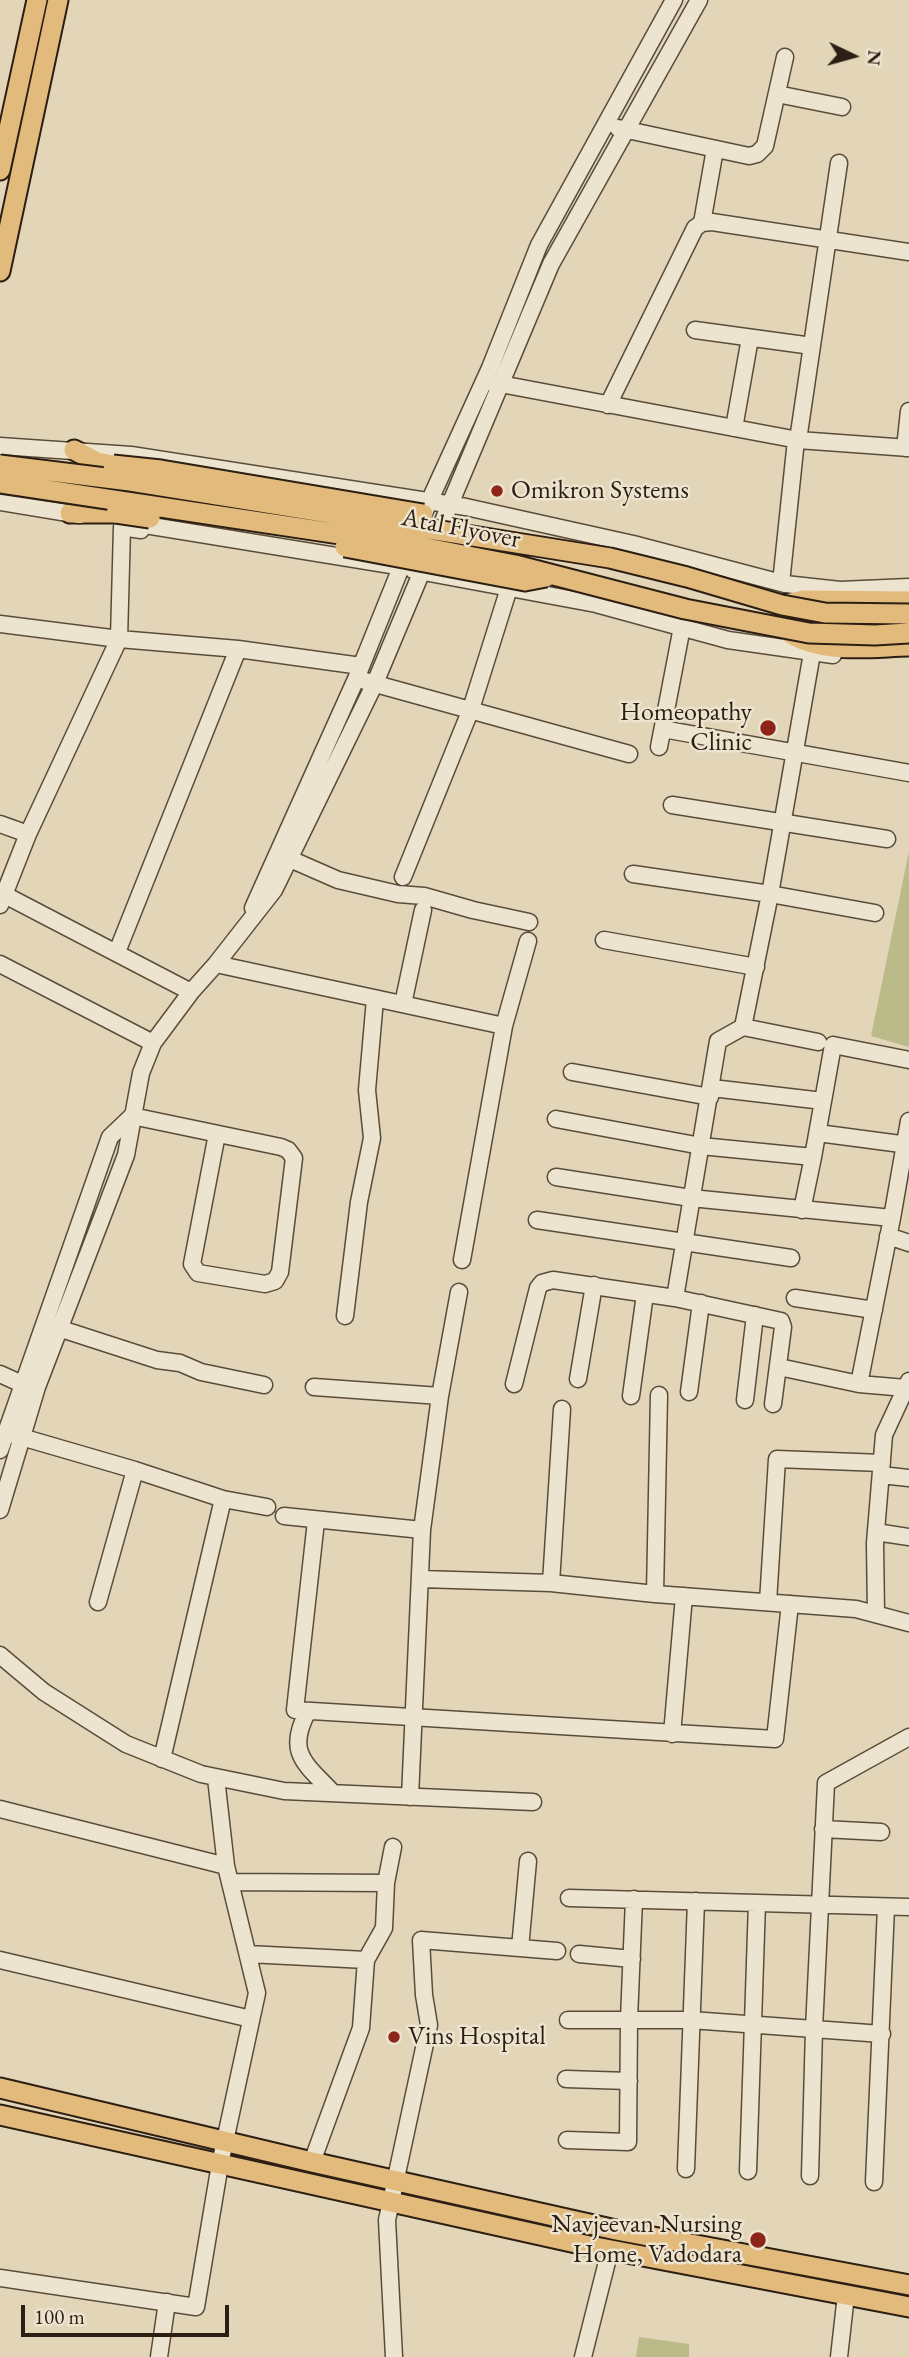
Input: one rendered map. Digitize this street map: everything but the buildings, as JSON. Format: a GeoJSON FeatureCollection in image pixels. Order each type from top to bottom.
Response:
{"type":"FeatureCollection","features":[{"type":"Feature","properties":{"kind":"main road"},"geometry":{"type":"LineString","coordinates":[[0,170],[37,0]]}},
{"type":"Feature","properties":{"kind":"main road"},"geometry":{"type":"LineString","coordinates":[[0,271],[58,0]]}},
{"type":"Feature","properties":{"kind":"main road"},"geometry":{"type":"LineString","coordinates":[[74,450],[113,465],[230,481],[472,523],[537,537],[550,547]]}},
{"type":"Feature","properties":{"kind":"main road","name":"Atal Flyover"},"geometry":{"type":"LineString","coordinates":[[0,465],[130,481],[550,547],[687,577],[782,606],[825,613],[909,614]]}},
{"type":"Feature","properties":{"kind":"main road","name":"Atal Flyover"},"geometry":{"type":"LineString","coordinates":[[0,483],[406,544],[515,565],[685,609],[809,633],[909,633]]}},
{"type":"Feature","properties":{"kind":"main road"},"geometry":{"type":"LineString","coordinates":[[70,513],[116,513],[307,539],[525,582],[554,575]]}},
{"type":"Feature","properties":{"kind":"main road"},"geometry":{"type":"LineString","coordinates":[[782,606],[803,600],[909,601]]}},
{"type":"Feature","properties":{"kind":"main road"},"geometry":{"type":"LineString","coordinates":[[783,628],[798,639],[814,645],[863,648],[909,646]]}},
{"type":"Feature","properties":{"kind":"main road"},"geometry":{"type":"LineString","coordinates":[[0,2088],[616,2230],[909,2285]]}},
{"type":"Feature","properties":{"kind":"main road"},"geometry":{"type":"LineString","coordinates":[[0,2115],[610,2250],[909,2307]]}},
{"type":"Feature","properties":{"kind":"street"},"geometry":{"type":"LineString","coordinates":[[0,1510],[22,1384],[51,1326],[126,1154],[141,1073],[153,1043],[191,992],[272,895],[290,859],[375,683],[449,504],[539,244],[674,0]]}},
{"type":"Feature","properties":{"kind":"street"},"geometry":{"type":"LineString","coordinates":[[246,924],[359,672],[430,501],[556,253],[699,0]]}},
{"type":"Feature","properties":{"kind":"street"},"geometry":{"type":"LineString","coordinates":[[604,125],[749,156],[762,151],[785,57]]}},
{"type":"Feature","properties":{"kind":"street"},"geometry":{"type":"LineString","coordinates":[[777,94],[842,107]]}},
{"type":"Feature","properties":{"kind":"street"},"geometry":{"type":"LineString","coordinates":[[702,223],[715,149]]}},
{"type":"Feature","properties":{"kind":"street"},"geometry":{"type":"LineString","coordinates":[[781,583],[797,440],[839,163]]}},
{"type":"Feature","properties":{"kind":"street"},"geometry":{"type":"LineString","coordinates":[[608,405],[695,228],[702,223],[712,222],[909,252]]}},
{"type":"Feature","properties":{"kind":"street"},"geometry":{"type":"LineString","coordinates":[[695,330],[812,346]]}},
{"type":"Feature","properties":{"kind":"street"},"geometry":{"type":"LineString","coordinates":[[734,428],[750,338]]}},
{"type":"Feature","properties":{"kind":"street"},"geometry":{"type":"LineString","coordinates":[[491,382],[797,440],[907,448],[909,411]]}},
{"type":"Feature","properties":{"kind":"street"},"geometry":{"type":"LineString","coordinates":[[0,446],[145,457],[449,504],[633,544],[781,583],[840,590],[909,587]]}},
{"type":"Feature","properties":{"kind":"street"},"geometry":{"type":"LineString","coordinates":[[0,502],[400,569]]}},
{"type":"Feature","properties":{"kind":"street"},"geometry":{"type":"LineString","coordinates":[[191,992],[117,952],[2,900],[28,834],[119,639],[122,527],[421,571],[596,604],[728,640],[842,656],[909,655]]}},
{"type":"Feature","properties":{"kind":"street"},"geometry":{"type":"LineString","coordinates":[[403,877],[471,709],[509,588]]}},
{"type":"Feature","properties":{"kind":"street"},"geometry":{"type":"LineString","coordinates":[[0,624],[119,639],[238,649],[359,672],[375,683],[629,754]]}},
{"type":"Feature","properties":{"kind":"street"},"geometry":{"type":"LineString","coordinates":[[659,747],[682,627]]}},
{"type":"Feature","properties":{"kind":"street"},"geometry":{"type":"LineString","coordinates":[[117,952],[238,649]]}},
{"type":"Feature","properties":{"kind":"street"},"geometry":{"type":"LineString","coordinates":[[743,1027],[771,894],[812,653]]}},
{"type":"Feature","properties":{"kind":"street"},"geometry":{"type":"LineString","coordinates":[[663,729],[909,773]]}},
{"type":"Feature","properties":{"kind":"street"},"geometry":{"type":"LineString","coordinates":[[673,805],[887,839]]}},
{"type":"Feature","properties":{"kind":"street"},"geometry":{"type":"LineString","coordinates":[[0,824],[28,834]]}},
{"type":"Feature","properties":{"kind":"street"},"geometry":{"type":"LineString","coordinates":[[290,859],[338,880],[398,894],[424,896],[473,911],[529,922]]}},
{"type":"Feature","properties":{"kind":"street"},"geometry":{"type":"LineString","coordinates":[[633,874],[771,894],[875,913]]}},
{"type":"Feature","properties":{"kind":"street"},"geometry":{"type":"LineString","coordinates":[[403,1003],[423,910]]}},
{"type":"Feature","properties":{"kind":"street"},"geometry":{"type":"LineString","coordinates":[[604,940],[756,967]]}},
{"type":"Feature","properties":{"kind":"street"},"geometry":{"type":"LineString","coordinates":[[462,1260],[504,1026],[528,942]]}},
{"type":"Feature","properties":{"kind":"street"},"geometry":{"type":"LineString","coordinates":[[0,964],[153,1043]]}},
{"type":"Feature","properties":{"kind":"street"},"geometry":{"type":"LineString","coordinates":[[216,964],[504,1026]]}},
{"type":"Feature","properties":{"kind":"street"},"geometry":{"type":"LineString","coordinates":[[345,1316],[359,1202],[372,1138],[367,1090],[375,999]]}},
{"type":"Feature","properties":{"kind":"street"},"geometry":{"type":"LineString","coordinates":[[675,1298],[718,1041],[743,1027],[818,1042]]}},
{"type":"Feature","properties":{"kind":"street"},"geometry":{"type":"LineString","coordinates":[[802,1210],[833,1045],[909,1060]]}},
{"type":"Feature","properties":{"kind":"street"},"geometry":{"type":"LineString","coordinates":[[572,1072],[711,1093],[823,1101]]}},
{"type":"Feature","properties":{"kind":"street"},"geometry":{"type":"LineString","coordinates":[[132,1115],[281,1147],[288,1150],[294,1158],[280,1272],[275,1281],[265,1284],[198,1273],[192,1264],[217,1134]]}},
{"type":"Feature","properties":{"kind":"street"},"geometry":{"type":"LineString","coordinates":[[556,1119],[701,1146],[813,1157]]}},
{"type":"Feature","properties":{"kind":"street"},"geometry":{"type":"LineString","coordinates":[[859,1384],[907,1145],[909,1121]]}},
{"type":"Feature","properties":{"kind":"street"},"geometry":{"type":"LineString","coordinates":[[818,1133],[907,1145]]}},
{"type":"Feature","properties":{"kind":"street"},"geometry":{"type":"LineString","coordinates":[[556,1177],[691,1198],[892,1218]]}},
{"type":"Feature","properties":{"kind":"street"},"geometry":{"type":"LineString","coordinates":[[537,1220],[791,1258]]}},
{"type":"Feature","properties":{"kind":"street"},"geometry":{"type":"LineString","coordinates":[[888,1236],[909,1244]]}},
{"type":"Feature","properties":{"kind":"street"},"geometry":{"type":"LineString","coordinates":[[514,1384],[538,1288],[548,1280],[675,1298],[778,1319],[782,1323],[773,1404]]}},
{"type":"Feature","properties":{"kind":"street"},"geometry":{"type":"LineString","coordinates":[[578,1379],[594,1285]]}},
{"type":"Feature","properties":{"kind":"street"},"geometry":{"type":"LineString","coordinates":[[411,1797],[422,1530],[440,1396],[459,1292]]}},
{"type":"Feature","properties":{"kind":"street"},"geometry":{"type":"LineString","coordinates":[[631,1396],[645,1294]]}},
{"type":"Feature","properties":{"kind":"street"},"geometry":{"type":"LineString","coordinates":[[795,1298],[874,1310]]}},
{"type":"Feature","properties":{"kind":"street"},"geometry":{"type":"LineString","coordinates":[[689,1392],[701,1303]]}},
{"type":"Feature","properties":{"kind":"street"},"geometry":{"type":"LineString","coordinates":[[744,1400],[755,1315]]}},
{"type":"Feature","properties":{"kind":"street"},"geometry":{"type":"LineString","coordinates":[[51,1326],[156,1360],[180,1363],[201,1372],[264,1385]]}},
{"type":"Feature","properties":{"kind":"street"},"geometry":{"type":"LineString","coordinates":[[0,1450],[13,1435],[51,1326]]}},
{"type":"Feature","properties":{"kind":"street"},"geometry":{"type":"LineString","coordinates":[[779,1367],[859,1384],[907,1385],[884,1435],[876,1532],[876,1614]]}},
{"type":"Feature","properties":{"kind":"street"},"geometry":{"type":"LineString","coordinates":[[0,1374],[22,1384]]}},
{"type":"Feature","properties":{"kind":"street"},"geometry":{"type":"LineString","coordinates":[[314,1387],[440,1396]]}},
{"type":"Feature","properties":{"kind":"street"},"geometry":{"type":"LineString","coordinates":[[655,1594],[659,1395]]}},
{"type":"Feature","properties":{"kind":"street"},"geometry":{"type":"LineString","coordinates":[[551,1583],[562,1409]]}},
{"type":"Feature","properties":{"kind":"street"},"geometry":{"type":"LineString","coordinates":[[13,1435],[223,1499],[267,1507]]}},
{"type":"Feature","properties":{"kind":"street"},"geometry":{"type":"LineString","coordinates":[[768,1602],[777,1459],[881,1469],[909,1478]]}},
{"type":"Feature","properties":{"kind":"street"},"geometry":{"type":"LineString","coordinates":[[99,1602],[135,1470]]}},
{"type":"Feature","properties":{"kind":"street"},"geometry":{"type":"LineString","coordinates":[[162,1759],[223,1499]]}},
{"type":"Feature","properties":{"kind":"street"},"geometry":{"type":"LineString","coordinates":[[284,1516],[422,1530]]}},
{"type":"Feature","properties":{"kind":"street"},"geometry":{"type":"LineString","coordinates":[[317,1521],[295,1710],[775,1740],[790,1604]]}},
{"type":"Feature","properties":{"kind":"street"},"geometry":{"type":"LineString","coordinates":[[876,1532],[909,1537]]}},
{"type":"Feature","properties":{"kind":"street"},"geometry":{"type":"LineString","coordinates":[[421,1579],[551,1583],[655,1594],[856,1609],[909,1623]]}},
{"type":"Feature","properties":{"kind":"street"},"geometry":{"type":"LineString","coordinates":[[672,1734],[684,1596]]}},
{"type":"Feature","properties":{"kind":"street"},"geometry":{"type":"LineString","coordinates":[[0,1655],[44,1692],[126,1744],[201,1774],[284,1791],[533,1802]]}},
{"type":"Feature","properties":{"kind":"street"},"geometry":{"type":"LineString","coordinates":[[308,1711],[301,1724],[297,1745],[300,1757],[332,1793]]}},
{"type":"Feature","properties":{"kind":"street"},"geometry":{"type":"LineString","coordinates":[[810,2176],[826,1783],[909,1737]]}},
{"type":"Feature","properties":{"kind":"street"},"geometry":{"type":"LineString","coordinates":[[0,2278],[196,2306],[220,2164],[257,1993],[226,1866],[216,1778]]}},
{"type":"Feature","properties":{"kind":"street"},"geometry":{"type":"LineString","coordinates":[[0,1809],[226,1866]]}},
{"type":"Feature","properties":{"kind":"street"},"geometry":{"type":"LineString","coordinates":[[823,1829],[881,1832]]}},
{"type":"Feature","properties":{"kind":"street"},"geometry":{"type":"LineString","coordinates":[[312,2162],[361,2028],[366,1960],[384,1928],[386,1883],[393,1847]]}},
{"type":"Feature","properties":{"kind":"street"},"geometry":{"type":"LineString","coordinates":[[520,1948],[528,1861]]}},
{"type":"Feature","properties":{"kind":"street"},"geometry":{"type":"LineString","coordinates":[[230,1882],[386,1883]]}},
{"type":"Feature","properties":{"kind":"street"},"geometry":{"type":"LineString","coordinates":[[569,1898],[909,1907]]}},
{"type":"Feature","properties":{"kind":"street"},"geometry":{"type":"LineString","coordinates":[[566,2140],[628,2141],[634,1899]]}},
{"type":"Feature","properties":{"kind":"street"},"geometry":{"type":"LineString","coordinates":[[685,2169],[696,1901]]}},
{"type":"Feature","properties":{"kind":"street"},"geometry":{"type":"LineString","coordinates":[[748,2171],[757,1903]]}},
{"type":"Feature","properties":{"kind":"street"},"geometry":{"type":"LineString","coordinates":[[874,2182],[886,1907]]}},
{"type":"Feature","properties":{"kind":"street"},"geometry":{"type":"LineString","coordinates":[[394,2357],[387,2220],[429,2025],[424,1996],[421,1940],[557,1951]]}},
{"type":"Feature","properties":{"kind":"street"},"geometry":{"type":"LineString","coordinates":[[247,1954],[366,1960]]}},
{"type":"Feature","properties":{"kind":"street"},"geometry":{"type":"LineString","coordinates":[[579,1954],[632,1959]]}},
{"type":"Feature","properties":{"kind":"street"},"geometry":{"type":"LineString","coordinates":[[0,1960],[251,2019]]}},
{"type":"Feature","properties":{"kind":"street"},"geometry":{"type":"LineString","coordinates":[[568,2020],[691,2020],[882,2034]]}},
{"type":"Feature","properties":{"kind":"street"},"geometry":{"type":"LineString","coordinates":[[566,2079],[629,2081]]}},
{"type":"Feature","properties":{"kind":"street"},"geometry":{"type":"LineString","coordinates":[[583,2357],[610,2250]]}},
{"type":"Feature","properties":{"kind":"street"},"geometry":{"type":"LineString","coordinates":[[839,2357],[846,2295]]}},
{"type":"Feature","properties":{"kind":"street"},"geometry":{"type":"LineString","coordinates":[[159,2357],[167,2302]]}},
{"type":"Feature","properties":{"kind":"green space"},"geometry":{"type":"Polygon","coordinates":[[[909,851],[909,1047],[871,1036],[909,851]]]}},
{"type":"Feature","properties":{"kind":"green space"},"geometry":{"type":"Polygon","coordinates":[[[639,2337],[689,2344],[689,2357],[636,2357],[639,2337]]]}},
{"type":"Feature","properties":{"kind":"place","name":"Omikron Systems"},"geometry":{"type":"Point","coordinates":[497,491]}},
{"type":"Feature","properties":{"kind":"place","name":"Homeopathy Clinic"},"geometry":{"type":"Point","coordinates":[768,728]}},
{"type":"Feature","properties":{"kind":"place","name":"Vins Hospital"},"geometry":{"type":"Point","coordinates":[394,2037]}},
{"type":"Feature","properties":{"kind":"place","name":"Navjeevan Nursing Home, Vadodara"},"geometry":{"type":"Point","coordinates":[758,2240]}}]}
